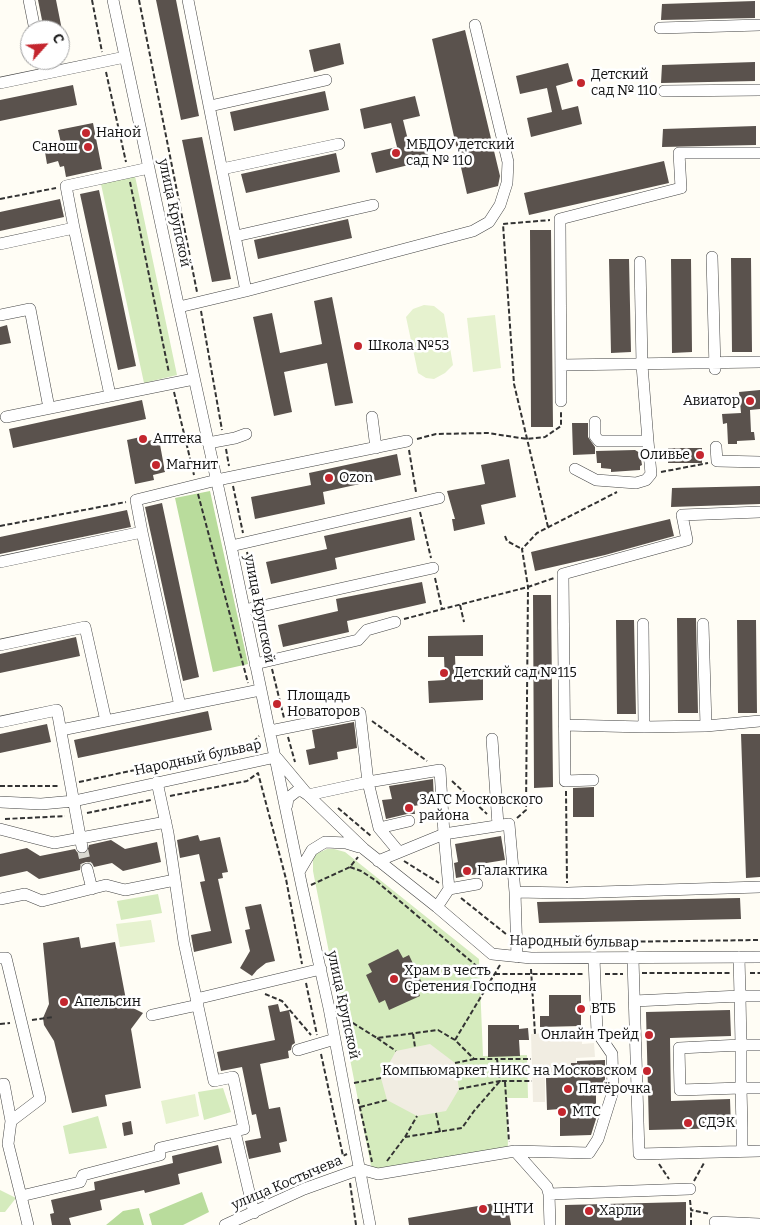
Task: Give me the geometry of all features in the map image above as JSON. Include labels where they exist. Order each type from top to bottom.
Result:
[{"type":"street","points":[[29,0],[34,20]]},
{"type":"street","name":"улица Крупской","points":[[113,0],[231,546],[255,664],[255,691],[270,731],[302,887],[330,1008],[370,1225]]},
{"type":"street","points":[[188,0],[246,291]]},
{"type":"street","points":[[179,307],[473,231],[489,222],[500,205],[507,183],[508,162],[475,25]]},
{"type":"street","points":[[660,28],[760,25]]},
{"type":"street","points":[[0,83],[125,57]]},
{"type":"street","points":[[210,106],[326,80]]},
{"type":"street","points":[[664,91],[760,90]]},
{"type":"street","points":[[222,169],[339,144]]},
{"type":"street","points":[[561,400],[560,219],[680,188],[679,153],[760,153]]},
{"type":"street","points":[[110,396],[66,186],[149,168]]},
{"type":"street","points":[[236,236],[372,205]]},
{"type":"street","points":[[0,244],[74,228]]},
{"type":"street","points":[[712,257],[715,366]]},
{"type":"street","points":[[575,469],[596,480],[614,482],[636,483],[646,480],[651,474],[642,365],[640,262]]},
{"type":"street","points":[[0,315],[30,308],[49,408]]},
{"type":"street","points":[[561,365],[715,366],[760,362]]},
{"type":"street","points":[[6,417],[194,379]]},
{"type":"street","points":[[372,417],[376,448]]},
{"type":"street","points":[[595,422],[595,436],[599,441],[648,441]]},
{"type":"street","points":[[208,442],[235,438],[246,434]]},
{"type":"street","points":[[180,706],[136,500],[216,480],[407,441]]},
{"type":"street","points":[[716,447],[718,461],[760,462]]},
{"type":"street","points":[[231,546],[439,498]]},
{"type":"street","points":[[593,780],[565,781],[563,574],[687,540],[682,514],[760,512]]},
{"type":"street","points":[[0,562],[142,532]]},
{"type":"street","points":[[244,610],[433,568]]},
{"type":"street","points":[[255,664],[358,640],[367,630],[395,622]]},
{"type":"street","points":[[643,624],[644,727]]},
{"type":"street","points":[[704,624],[706,726]]},
{"type":"street","points":[[0,645],[86,627],[106,721]]},
{"type":"street","points":[[61,730],[255,691]]},
{"type":"street","points":[[0,722],[57,710],[81,842]]},
{"type":"street","points":[[270,731],[360,713],[368,782],[379,828],[399,852]]},
{"type":"street","points":[[564,725],[644,727],[706,726],[760,722]]},
{"type":"street","points":[[492,739],[503,824],[515,892],[511,956]]},
{"type":"street","name":"Народный бульвар","points":[[0,802],[41,804],[74,801],[276,757],[308,795],[364,849],[492,954],[531,958],[760,957]]},
{"type":"street","points":[[286,807],[290,794],[297,791],[302,791],[308,795],[368,782],[440,770],[449,889],[437,907]]},
{"type":"street","points":[[21,1196],[80,1182],[83,1175],[160,1156],[160,1148],[244,1129],[233,1077],[214,1081],[184,942],[166,822],[157,782]]},
{"type":"street","points":[[0,829],[54,843],[81,842],[166,822]]},
{"type":"street","points":[[379,828],[409,822]]},
{"type":"street","points":[[378,861],[444,834],[503,824]]},
{"type":"street","name":"Народный бульвар","points":[[299,872],[312,850],[325,842],[346,842],[364,849]]},
{"type":"street","points":[[87,869],[92,889]]},
{"type":"street","points":[[0,900],[25,894],[42,901],[106,886],[125,890],[175,880]]},
{"type":"street","points":[[449,889],[477,884]]},
{"type":"street","points":[[515,892],[568,893],[760,887]]},
{"type":"street","points":[[739,957],[742,1151]]},
{"type":"street","points":[[0,958],[6,958],[40,1100],[11,1121]]},
{"type":"street","points":[[360,1169],[378,1174],[513,1152],[588,1153],[598,1139],[613,1091],[612,1054],[597,1032],[594,958]]},
{"type":"street","points":[[633,958],[639,1154],[760,1151]]},
{"type":"street","points":[[152,1015],[258,984],[321,969]]},
{"type":"street","points":[[634,1001],[760,996]]},
{"type":"street","points":[[298,1050],[335,1039]]},
{"type":"street","points":[[760,1045],[679,1048],[680,1090],[760,1088]]},
{"type":"street","points":[[0,1084],[4,1084],[11,1121],[4,1145],[21,1196],[28,1225]]},
{"type":"street","points":[[235,1132],[254,1213]]},
{"type":"street","points":[[513,1152],[547,1187],[550,1225]]},
{"type":"street","name":"улица Костычева","points":[[225,1225],[304,1189],[360,1169]]},
{"type":"street","points":[[549,1194],[690,1189]]},
{"type":"street","points":[[715,1222],[760,1224]]},
{"type":"path","points":[[92,0],[172,383],[196,485],[255,691]]},
{"type":"path","points":[[0,199],[66,186]]},
{"type":"path","points":[[548,528],[514,384],[503,224],[560,219]]},
{"type":"path","points":[[442,610],[418,503],[407,441],[436,434],[488,433],[527,439],[545,437],[561,426],[561,400]]},
{"type":"path","points":[[651,474],[718,461]]},
{"type":"path","points":[[522,549],[537,533],[620,491]]},
{"type":"path","points":[[0,526],[136,500]]},
{"type":"path","points":[[505,536],[507,541],[522,549]]},
{"type":"path","points":[[503,824],[526,810],[528,587],[522,549]]},
{"type":"path","points":[[395,622],[528,587],[563,574]]},
{"type":"path","points":[[460,605],[464,622]]},
{"type":"path","points":[[0,786],[63,786],[251,744]]},
{"type":"path","points":[[0,819],[77,816],[247,781],[258,773],[288,890],[344,1156],[356,1147]]},
{"type":"path","points":[[565,781],[568,893]]},
{"type":"path","points":[[288,890],[310,886],[350,867],[364,849]]},
{"type":"path","points":[[350,867],[361,871],[375,880],[492,979]]},
{"type":"path","points":[[455,1040],[492,979],[511,956]]},
{"type":"path","points":[[531,958],[535,1034]]},
{"type":"path","points":[[258,984],[260,992],[282,1001],[319,1044]]},
{"type":"path","points":[[330,1008],[396,1051]]},
{"type":"path","points":[[377,1038],[438,1030],[455,1040],[474,1059]]},
{"type":"path","points":[[413,1034],[415,1047]]},
{"type":"path","points":[[455,1063],[474,1059],[531,1059]]},
{"type":"path","points":[[405,1137],[462,1128],[500,1081],[498,1059]]},
{"type":"path","points":[[344,1086],[381,1078]]},
{"type":"path","points":[[459,1089],[500,1081],[532,1081]]},
{"type":"path","points":[[505,1082],[513,1152]]},
{"type":"path","points":[[349,1109],[387,1100]]},
{"type":"path","points":[[436,1113],[440,1132]]},
{"type":"path","points":[[378,1174],[405,1137],[417,1116]]},
{"type":"path","points":[[691,1225],[690,1189],[709,1152]]},
{"type":"path","points":[[653,1154],[676,1190]]},
{"type":"path","points":[[348,1174],[356,1225]]},
{"type":"path","points":[[691,1210],[709,1212],[715,1222]]},
{"type":"green space","points":[[135,176],[177,375],[144,383],[101,184]]},
{"type":"green space","points":[[424,305],[434,306],[444,314],[453,365],[445,373],[434,379],[426,378],[418,373],[406,317],[413,309]]},
{"type":"green space","points":[[495,315],[501,368],[473,372],[467,318]]},
{"type":"green space","points":[[210,491],[248,664],[213,672],[175,498]]},
{"type":"green space","points":[[327,849],[345,852],[479,959],[483,1056],[527,1055],[528,1098],[507,1098],[508,1150],[372,1171],[313,871],[313,860],[316,854]]},
{"type":"green space","points":[[158,894],[162,913],[121,920],[117,901]]},
{"type":"green space","points":[[151,920],[155,942],[120,947],[116,924]]},
{"type":"green space","points":[[223,1088],[231,1112],[204,1120],[198,1092]]},
{"type":"green space","points":[[195,1094],[199,1116],[166,1124],[161,1101]]},
{"type":"green space","points":[[98,1116],[107,1148],[69,1154],[63,1126]]},
{"type":"green space","points":[[0,1190],[16,1198],[5,1212],[0,1212]]},
{"type":"green space","points":[[202,1192],[209,1212],[183,1225],[152,1225],[149,1214]]},
{"type":"green space","points":[[139,1208],[144,1225],[106,1225],[123,1211]]},
{"type":"shaded area","points":[[582,1031],[582,1044],[594,1043],[595,1057],[576,1058],[576,1075],[545,1077],[545,1102],[533,1102],[531,1034]]},
{"type":"shaded area","points":[[430,1044],[455,1063],[459,1089],[446,1111],[417,1116],[387,1100],[381,1078],[396,1051]]},
{"type":"building","points":[[38,0],[56,0],[60,20],[42,20]]},
{"type":"building","points":[[156,0],[176,0],[199,116],[181,120]]},
{"type":"building","points":[[755,1],[755,18],[661,20],[662,4]]},
{"type":"building","points":[[465,30],[500,176],[498,186],[467,194],[432,39]]},
{"type":"building","points":[[340,43],[344,64],[314,72],[309,50]]},
{"type":"building","points":[[755,62],[755,81],[661,83],[662,65]]},
{"type":"building","points":[[568,63],[573,81],[556,86],[562,110],[578,106],[582,124],[531,137],[527,118],[552,112],[547,88],[520,94],[516,76]]},
{"type":"building","points":[[73,85],[77,105],[0,121],[0,100]]},
{"type":"building","points":[[325,91],[329,110],[234,131],[230,112]]},
{"type":"building","points":[[415,96],[420,116],[403,120],[409,144],[424,140],[429,160],[376,173],[371,153],[397,147],[391,123],[364,129],[360,109]]},
{"type":"building","points":[[93,123],[102,169],[66,177],[64,166],[60,167],[58,161],[47,164],[44,146],[61,143],[58,130]]},
{"type":"building","points":[[756,126],[756,145],[662,147],[663,129]]},
{"type":"building","points":[[202,137],[231,279],[212,282],[182,140]]},
{"type":"building","points":[[336,153],[340,172],[246,193],[241,174]]},
{"type":"building","points":[[664,161],[669,183],[529,215],[524,193]]},
{"type":"building","points":[[99,190],[136,366],[118,370],[80,194]]},
{"type":"building","points":[[60,199],[64,217],[0,231],[0,212]]},
{"type":"building","points":[[348,219],[352,238],[258,259],[254,240]]},
{"type":"building","points":[[530,230],[551,230],[553,427],[531,427]]},
{"type":"building","points":[[731,258],[751,258],[752,352],[732,352]]},
{"type":"building","points":[[609,259],[629,259],[631,352],[611,353]]},
{"type":"building","points":[[671,259],[691,259],[692,352],[672,353]]},
{"type":"building","points":[[332,297],[353,403],[335,406],[327,363],[284,372],[292,412],[274,416],[253,317],[272,313],[280,353],[322,344],[314,301]]},
{"type":"building","points":[[7,325],[11,343],[0,345],[0,327]]},
{"type":"building","points":[[760,390],[760,409],[750,410],[751,432],[754,432],[755,440],[737,441],[737,444],[728,444],[727,423],[723,424],[722,414],[741,413],[739,392]]},
{"type":"building","points":[[142,400],[146,419],[13,448],[9,429]]},
{"type":"building","points":[[572,423],[588,423],[588,437],[595,447],[595,454],[573,455]]},
{"type":"building","points":[[145,436],[147,441],[159,439],[165,472],[153,475],[154,480],[135,484],[127,440]]},
{"type":"building","points":[[668,448],[702,448],[702,463],[668,463]]},
{"type":"building","points":[[635,450],[640,453],[642,465],[640,470],[611,472],[611,469],[601,468],[601,463],[597,463],[596,451]]},
{"type":"building","points":[[397,454],[401,475],[323,492],[325,504],[255,519],[251,497],[311,485],[309,473]]},
{"type":"building","points":[[509,459],[516,497],[481,505],[485,524],[454,531],[452,519],[455,519],[447,491],[485,484],[481,465]]},
{"type":"building","points":[[760,486],[760,504],[671,507],[672,488]]},
{"type":"building","points":[[162,503],[199,677],[183,681],[145,507]]},
{"type":"building","points":[[127,510],[131,527],[0,554],[0,537]]},
{"type":"building","points":[[411,517],[415,540],[335,558],[337,569],[271,584],[266,562],[327,549],[324,536]]},
{"type":"building","points":[[670,519],[674,536],[605,555],[535,571],[531,552]]},
{"type":"building","points":[[422,582],[426,603],[347,621],[349,632],[283,647],[278,625],[338,611],[336,599]]},
{"type":"building","points":[[533,595],[551,595],[553,787],[534,788]]},
{"type":"building","points":[[677,618],[696,618],[698,713],[678,713]]},
{"type":"building","points":[[616,620],[634,620],[636,714],[617,714]]},
{"type":"building","points":[[737,620],[756,620],[757,713],[738,713]]},
{"type":"building","points":[[483,635],[483,656],[455,656],[456,680],[483,679],[483,700],[429,703],[428,681],[445,680],[444,657],[428,657],[428,636]]},
{"type":"building","points":[[76,637],[80,656],[0,673],[0,654]]},
{"type":"building","points":[[208,711],[212,730],[78,758],[74,740]]},
{"type":"building","points":[[354,722],[357,748],[337,752],[338,759],[309,765],[306,750],[315,748],[312,730]]},
{"type":"building","points":[[47,724],[51,742],[0,753],[0,734]]},
{"type":"building","points":[[741,734],[760,734],[760,877],[746,878]]},
{"type":"building","points":[[433,779],[434,802],[414,806],[415,814],[386,819],[382,800],[392,799],[389,786]]},
{"type":"building","points":[[594,787],[594,817],[573,817],[573,788]]},
{"type":"building","points":[[198,835],[200,841],[220,837],[228,872],[222,873],[223,878],[218,879],[232,943],[194,952],[191,935],[211,931],[200,882],[205,881],[199,854],[180,858],[177,840]]},
{"type":"building","points":[[501,836],[505,860],[480,864],[482,873],[456,878],[454,863],[458,862],[455,844]]},
{"type":"building","points":[[111,840],[125,849],[157,842],[161,862],[123,871],[112,863],[94,867],[92,863],[86,862],[81,864],[80,870],[39,879],[27,871],[0,877],[0,854],[27,848],[40,856],[75,849],[83,854],[87,852],[89,845]]},
{"type":"building","points":[[740,898],[741,919],[539,923],[537,902]]},
{"type":"building","points":[[261,904],[275,961],[266,963],[252,976],[240,968],[250,951],[245,930],[250,929],[245,907]]},
{"type":"building","points":[[79,937],[81,948],[115,942],[127,1005],[143,1013],[131,1029],[141,1088],[105,1095],[107,1106],[72,1113],[54,1041],[44,1025],[43,1018],[49,1004],[43,943]]},
{"type":"building","name":"Храм в честь Сретения Господня","points":[[398,949],[403,958],[409,955],[422,983],[416,986],[420,996],[389,1010],[385,1000],[379,1003],[366,975],[372,972],[368,964]]},
{"type":"building","points":[[549,995],[581,995],[581,1026],[540,1027],[540,1016],[549,1016]]},
{"type":"building","points":[[278,1004],[280,1012],[289,1010],[295,1043],[292,1045],[291,1050],[288,1051],[289,1058],[260,1064],[269,1109],[280,1107],[287,1141],[279,1143],[281,1152],[249,1159],[245,1141],[261,1138],[256,1114],[252,1115],[242,1067],[221,1071],[217,1052],[275,1040],[268,1006]]},
{"type":"building","points":[[730,1010],[731,1036],[670,1038],[671,1101],[730,1099],[731,1128],[649,1130],[646,1012]]},
{"type":"building","points":[[488,1025],[519,1025],[519,1029],[528,1028],[529,1040],[519,1040],[520,1056],[488,1057]]},
{"type":"building","points":[[605,1060],[605,1090],[596,1091],[596,1119],[591,1135],[560,1136],[560,1109],[547,1110],[546,1078],[571,1077],[571,1063],[577,1063],[577,1061]]},
{"type":"building","points":[[131,1121],[133,1134],[124,1136],[122,1123]]},
{"type":"building","points":[[218,1145],[222,1163],[178,1174],[180,1184],[145,1193],[144,1190],[100,1200],[102,1210],[69,1218],[71,1225],[52,1225],[50,1214],[54,1213],[51,1200],[95,1190],[94,1182],[173,1163],[172,1156]]},
{"type":"building","name":"ЦНТИ","points":[[507,1201],[511,1225],[409,1225],[408,1218]]},
{"type":"building","points":[[686,1202],[686,1225],[565,1225],[565,1205]]},
{"type":"tunnel","points":[[82,847],[87,869]]},
{"type":"place","name":"Детский сад № 110","points":[[581,83]]},
{"type":"place","name":"Наной","points":[[86,133]]},
{"type":"place","name":"Санош","points":[[88,147]]},
{"type":"place","name":"МБДОУ детский сад № 110","points":[[396,153]]},
{"type":"place","name":"Школа №53","points":[[358,346]]},
{"type":"place","name":"Авиатор","points":[[750,401]]},
{"type":"place","name":"Аптека","points":[[143,439]]},
{"type":"place","name":"Оливье","points":[[700,455]]},
{"type":"place","name":"Магнит","points":[[156,465]]},
{"type":"place","name":"Ozon","points":[[329,478]]},
{"type":"place","name":"Детский сад №115","points":[[444,673]]},
{"type":"place","name":"Площадь Новаторов","points":[[277,704]]},
{"type":"place","name":"ЗАГС Московского района","points":[[409,808]]},
{"type":"place","name":"Галактика","points":[[467,871]]},
{"type":"place","name":"Храм в честь Сретения Господня","points":[[394,979]]},
{"type":"place","name":"Апельсин","points":[[64,1002]]},
{"type":"place","name":"ВТБ","points":[[581,1009]]},
{"type":"place","name":"Онлайн Трейд","points":[[649,1035]]},
{"type":"place","name":"Компьюмаркет НИКС на Московском","points":[[647,1071]]},
{"type":"place","name":"Пятёрочка","points":[[568,1089]]},
{"type":"place","name":"МТС","points":[[562,1112]]},
{"type":"place","name":"СДЭК","points":[[688,1123]]},
{"type":"place","name":"ЦНТИ","points":[[483,1209]]},
{"type":"place","name":"Харли","points":[[589,1211]]}]
